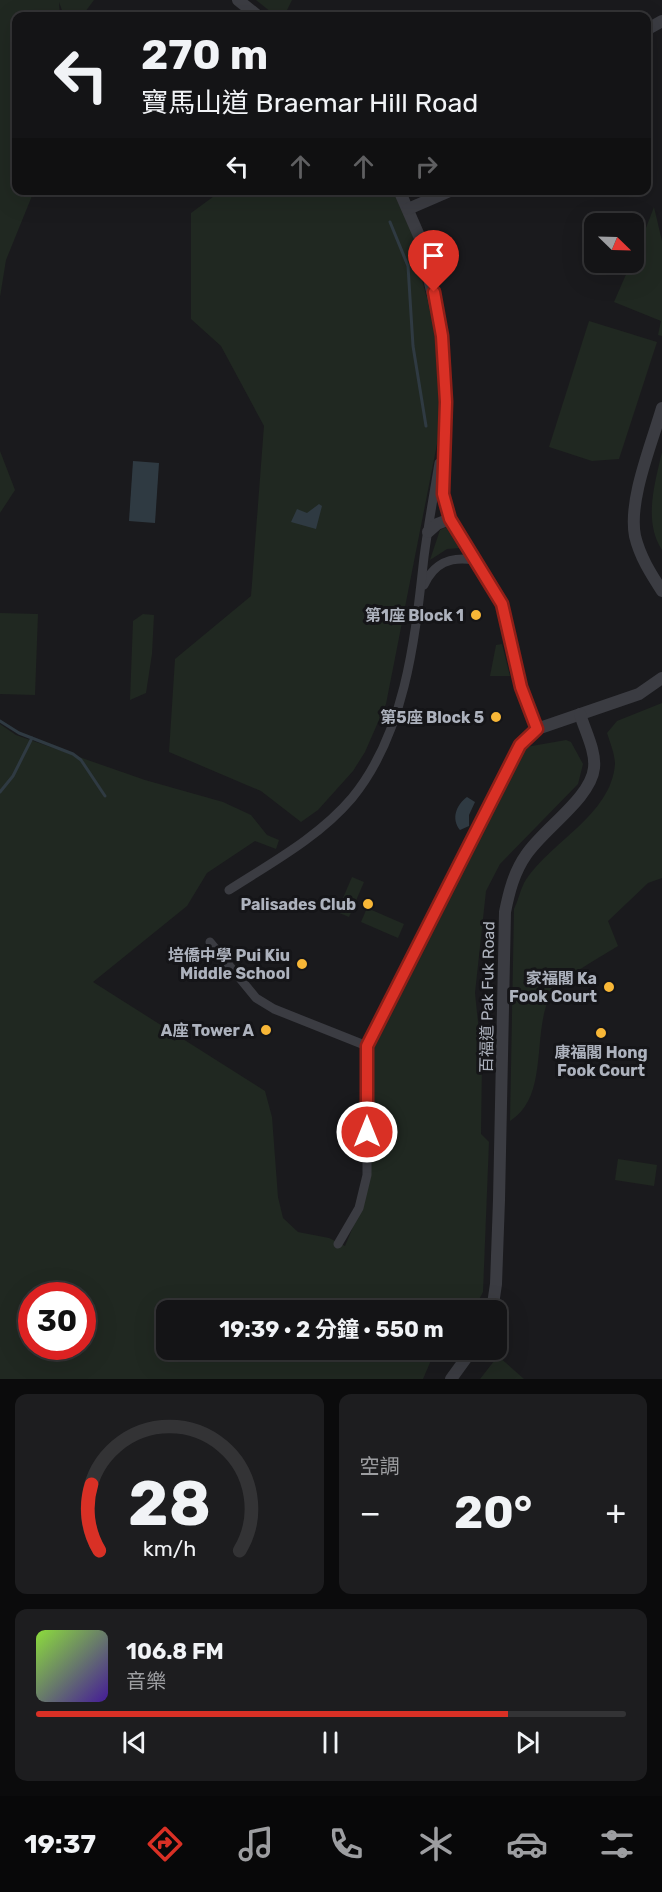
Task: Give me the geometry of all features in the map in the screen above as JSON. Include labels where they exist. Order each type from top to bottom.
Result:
[{"type":"street","points":[[238,0],[253,12]]},
{"type":"street","points":[[401,195],[425,257],[441,331],[446,402],[442,484],[450,519],[502,604],[521,687],[537,729]]},
{"type":"street","points":[[408,209],[440,195]]},
{"type":"street","points":[[662,408],[642,478],[634,519],[640,552],[662,591]]},
{"type":"street","points":[[229,890],[315,831],[351,799],[369,774],[396,716],[422,590],[428,532],[443,439]]},
{"type":"street","points":[[428,532],[437,524],[450,519]]},
{"type":"street","points":[[422,590],[429,575],[443,562],[462,558],[474,560]]},
{"type":"street","points":[[338,1244],[359,1208],[367,1175],[367,1046],[520,745],[537,729],[639,694],[662,678]]},
{"type":"street","name":"百福道 Pak Fuk Road","points":[[494,1300],[499,1200],[505,920],[511,886],[525,855],[588,786],[594,766],[590,743],[580,714]]},
{"type":"street","points":[[210,942],[256,998],[274,1009],[367,1046]]},
{"type":"street","points":[[451,1379],[465,1360]]},
{"type":"shaded area","points":[[0,0],[94,0],[85,12],[63,12],[59,2],[60,12],[12,12],[12,195],[32,195],[6,260],[0,297]]},
{"type":"shaded area","points":[[256,0],[292,0],[286,12],[271,12]]},
{"type":"shaded area","points":[[216,195],[396,195],[414,236],[421,258],[421,276],[435,317],[441,397],[439,434],[386,704],[365,752],[353,771],[318,810],[301,822],[261,791],[169,752],[175,659],[251,596],[264,426],[221,346],[191,319],[191,213]]},
{"type":"shaded area","points":[[654,207],[662,241],[662,336],[658,335],[661,321],[614,302],[627,273],[644,273],[644,233]]},
{"type":"shaded area","points":[[589,321],[657,342],[619,459],[592,461],[549,447]]},
{"type":"shaded area","points":[[0,451],[15,490],[0,513]]},
{"type":"shaded area","points":[[662,452],[662,550],[653,527],[652,502]]},
{"type":"shaded area","points":[[133,461],[159,463],[155,523],[129,521]]},
{"type":"shaded area","points":[[319,504],[322,506],[316,529],[291,522],[297,509],[307,513]]},
{"type":"shaded area","points":[[449,526],[461,548],[447,549],[430,560],[440,530]]},
{"type":"shaded area","points":[[0,613],[38,614],[35,695],[0,694]]},
{"type":"shaded area","points":[[143,614],[154,615],[152,654],[146,693],[130,700],[133,621]]},
{"type":"shaded area","points":[[502,644],[510,676],[490,676],[496,645]]},
{"type":"shaded area","points":[[662,703],[662,878],[648,883],[608,921],[618,946],[574,973],[554,990],[542,1022],[536,1077],[531,1094],[523,1109],[510,1121],[514,909],[524,883],[535,868],[591,814],[603,799],[611,782],[615,764],[607,733],[617,721]]},
{"type":"shaded area","points":[[0,724],[16,735],[145,780],[223,802],[251,815],[267,835],[279,840],[276,849],[255,841],[207,873],[187,906],[93,982],[265,1091],[272,1117],[278,1197],[283,1218],[298,1232],[329,1238],[345,1246],[363,1203],[373,1047],[489,814],[526,747],[566,740],[571,742],[583,764],[578,784],[500,864],[486,891],[475,993],[482,1061],[481,1134],[489,1142],[483,1292],[479,1300],[156,1300],[156,1360],[431,1360],[423,1379],[0,1379]]},
{"type":"shaded area","points":[[467,797],[475,802],[469,815],[469,826],[460,830],[455,817],[456,812]]},
{"type":"shaded area","points":[[352,877],[364,882],[349,917],[337,912]]},
{"type":"shaded area","points":[[367,908],[404,924],[398,938],[361,922]]},
{"type":"shaded area","points":[[618,1159],[657,1165],[654,1186],[615,1180]]},
{"type":"shaded area","points":[[495,1360],[503,1360],[524,1379],[480,1379]]},
{"type":"waterway","points":[[390,222],[408,266],[413,346],[426,426]]},
{"type":"waterway","points":[[0,721],[19,733],[73,754],[81,760],[105,796]]},
{"type":"waterway","points":[[0,792],[13,776],[32,738]]},
{"type":"place","name":"第1座 Block 1","points":[[476,615]]},
{"type":"place","name":"第5座 Block 5","points":[[496,717]]},
{"type":"place","name":"Palisades Club","points":[[368,904]]},
{"type":"place","name":"培僑中學 Pui Kiu Middle School","points":[[302,964]]},
{"type":"place","name":"家福閣 Ka Fook Court","points":[[609,987]]},
{"type":"place","name":"A座 Tower A","points":[[266,1030]]},
{"type":"place","name":"康福閣 Hong Fook Court","points":[[601,1033]]},
{"type":"route","points":[[367,1132],[367,1046],[520,745],[537,729],[527,708],[521,687],[502,604],[450,519],[443,494],[446,402],[442,336],[434,292]]}]
